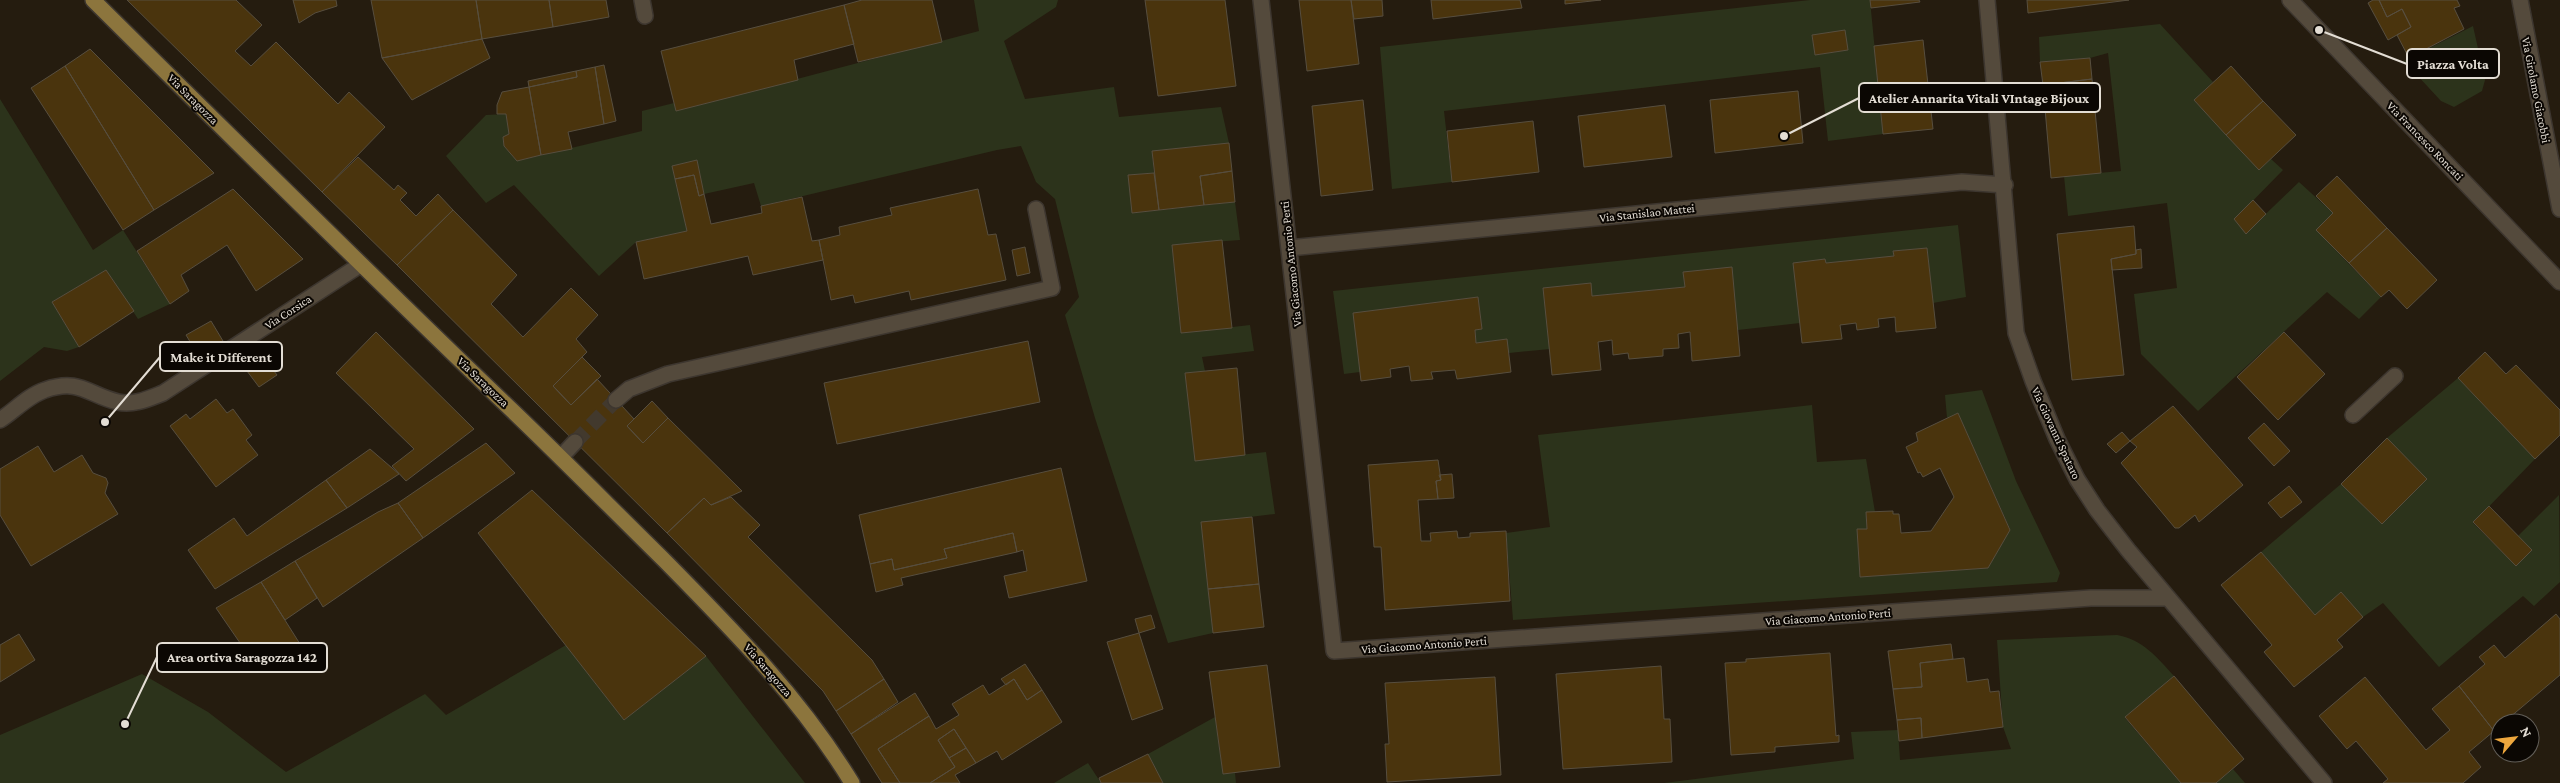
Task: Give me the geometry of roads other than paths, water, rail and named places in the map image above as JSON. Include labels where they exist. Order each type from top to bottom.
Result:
[{"type":"main road","name":"Via Saragozza","points":[[93,0],[360,265],[561,457],[754,652],[802,710],[831,749],[852,783]]},
{"type":"street","points":[[642,0],[645,16]]},
{"type":"street","name":"Via Giacomo Antonio Perti","points":[[1261,0],[1334,651],[2081,599],[2168,598]]},
{"type":"street","name":"Via Giovanni Spataro","points":[[1987,0],[2005,185],[2016,332],[2033,381],[2077,479],[2123,543],[2324,783]]},
{"type":"street","name":"Via Francesco Roncati","points":[[2290,0],[2560,282]]},
{"type":"street","name":"Via Girolamo Giacobbi","points":[[2520,0],[2560,209]]},
{"type":"street","name":"Via Stanislao Mattei","points":[[1289,248],[1962,182],[2005,185]]},
{"type":"street","points":[[616,400],[628,389],[668,374],[1052,288],[1036,209]]},
{"type":"street","name":"Via Corsica","points":[[0,420],[42,391],[55,387],[77,385],[120,403],[142,402],[163,393],[360,265]]},
{"type":"street","points":[[2353,415],[2395,376]]},
{"type":"street","points":[[561,457],[575,442]]},
{"type":"tunnel","points":[[575,442],[616,400]]},
{"type":"place","name":"Piazza Volta","points":[[2319,30]]},
{"type":"place","name":"Atelier Annarita Vitali VIntage Bijoux","points":[[1784,136]]},
{"type":"place","name":"Make it Different","points":[[105,422]]},
{"type":"place","name":"Area ortiva Saragozza 142","points":[[125,724]]}]
